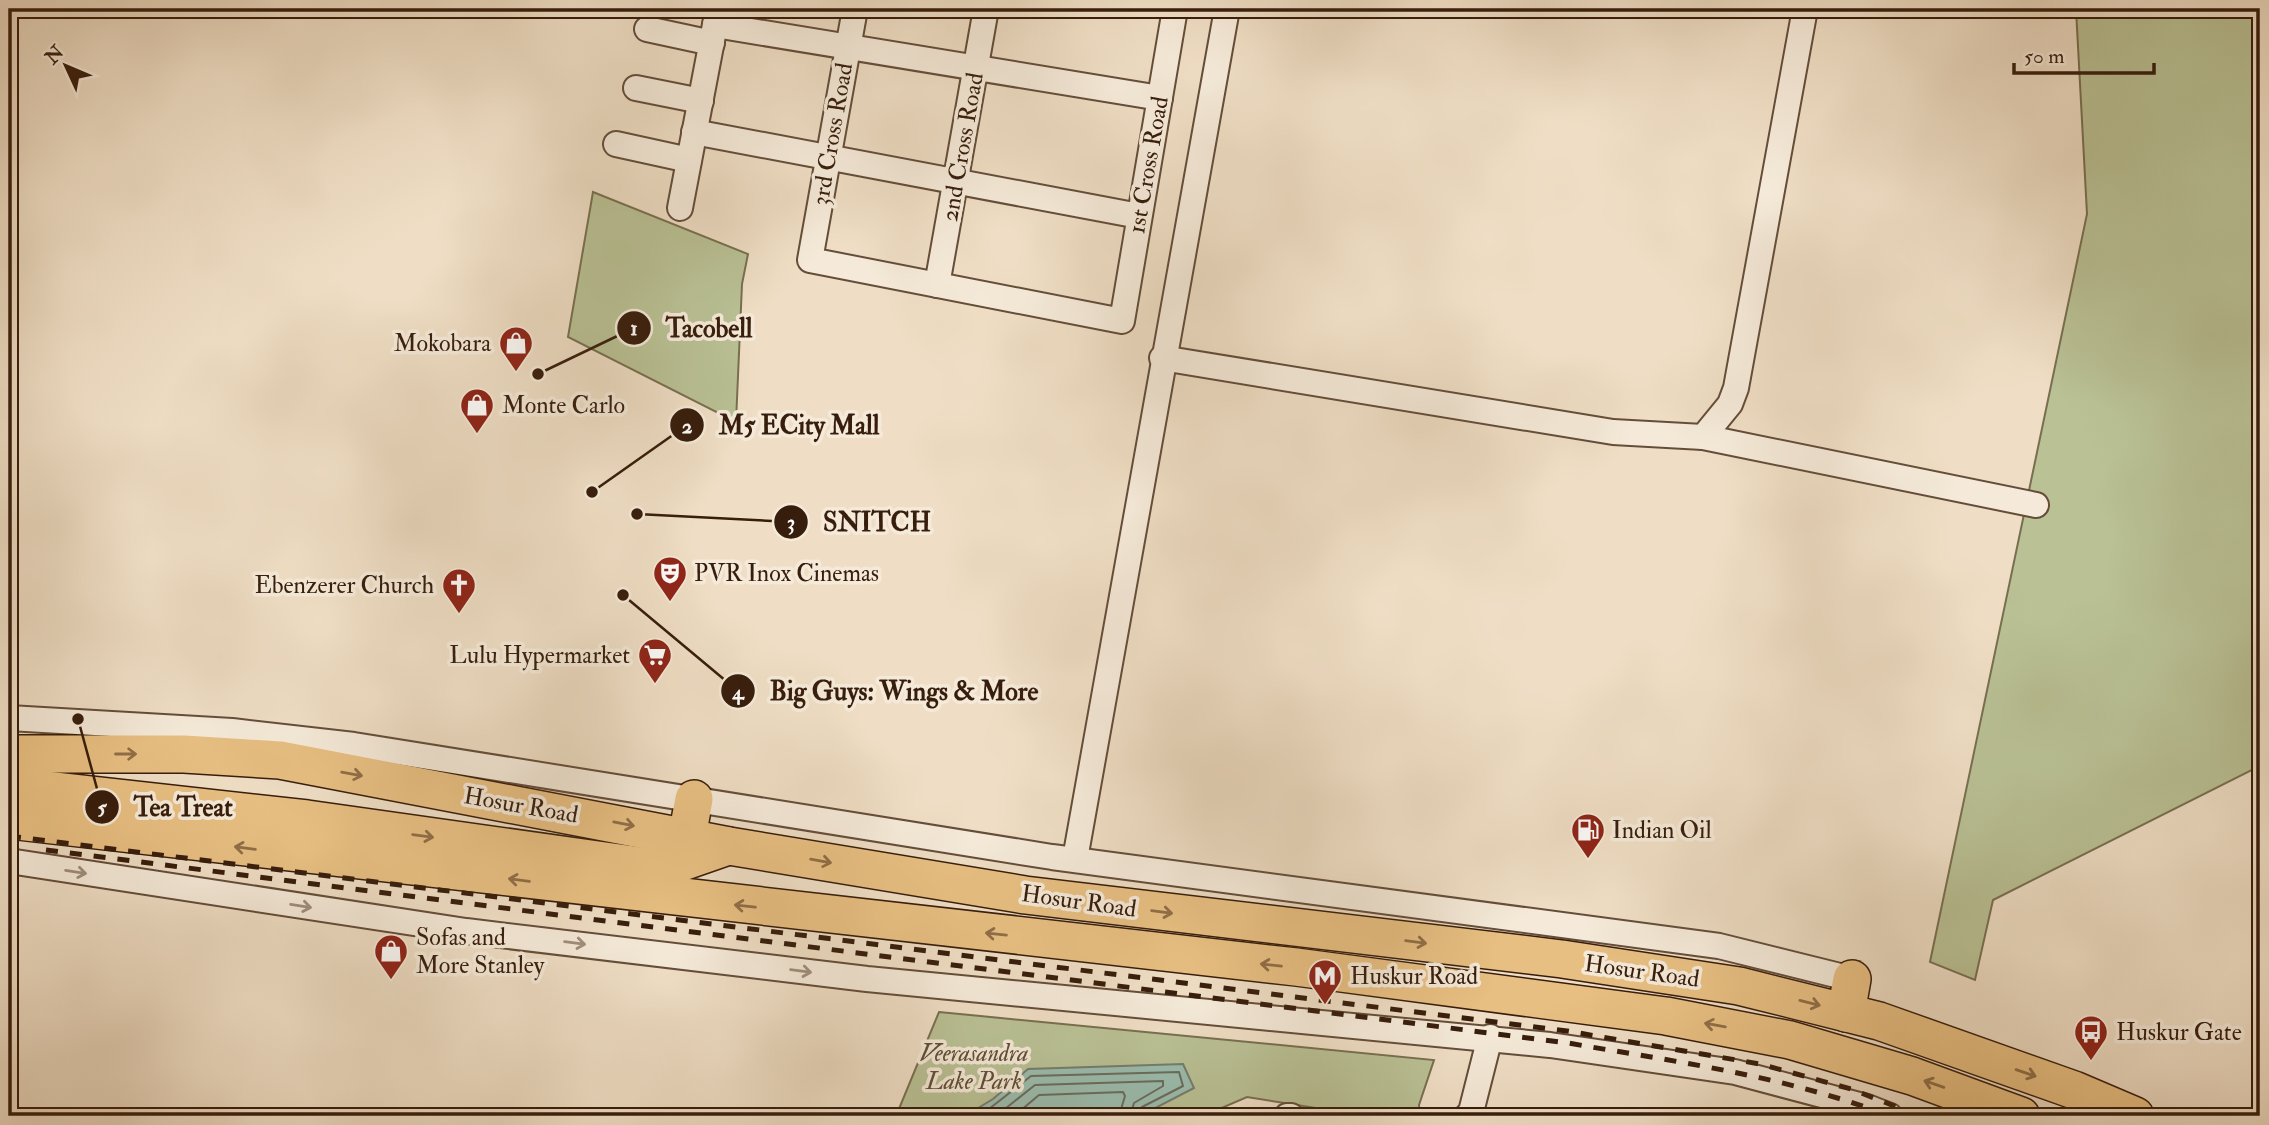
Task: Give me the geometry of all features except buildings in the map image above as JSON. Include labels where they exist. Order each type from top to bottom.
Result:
[{"type":"highway","name":"Hosur Road","points":[[9,754],[184,754],[280,760],[729,846],[1070,901],[1562,959],[1739,986],[1849,996],[1880,1021],[2074,1090],[2136,1116]]},
{"type":"highway","points":[[9,786],[307,820],[662,869],[729,846]]},
{"type":"highway","points":[[687,837],[694,799]]},
{"type":"highway","name":"Hosur Road","points":[[9,820],[1296,967],[1666,1016],[1790,1040],[1912,1076],[2021,1116]]},
{"type":"highway","points":[[1064,942],[1070,901]]},
{"type":"street","name":"3rd Cross Road","points":[[855,9],[810,260],[937,285]]},
{"type":"street","name":"2nd Cross Road","points":[[937,285],[986,9]]},
{"type":"street","name":"1st Cross Road","points":[[937,285],[1122,321],[1175,9]]},
{"type":"street","points":[[1075,859],[1162,358],[1227,9]]},
{"type":"street","points":[[1703,437],[1730,404],[1736,388],[1805,9]]},
{"type":"street","points":[[680,208],[715,26]]},
{"type":"street","points":[[647,29],[715,26],[1160,98]]},
{"type":"street","points":[[636,88],[701,101]]},
{"type":"street","points":[[694,132],[1139,216]]},
{"type":"street","points":[[616,144],[689,160]]},
{"type":"street","points":[[1162,358],[1613,432],[1703,437],[2036,505]]},
{"type":"street","points":[[9,718],[307,738],[1075,859],[1719,946],[1849,996]]},
{"type":"street","points":[[9,862],[466,930],[867,979],[1490,1037],[1735,1072],[1867,1107],[1890,1116]]},
{"type":"street","points":[[1467,1116],[1471,1112],[1490,1037]]},
{"type":"green space","points":[[2076,9],[2260,9],[2260,766],[1993,900],[1975,980],[1930,962],[2087,214]]},
{"type":"green space","points":[[593,192],[748,254],[742,284],[736,422],[568,337]]},
{"type":"green space","name":"Veerasandra Lake Park","points":[[939,1012],[1434,1060],[1419,1105],[1420,1116],[1366,1116],[1247,1097],[1203,1116],[896,1116]]},
{"type":"water","points":[[1183,1064],[1194,1088],[1140,1116],[965,1116],[993,1099],[1028,1069]]},
{"type":"railway","points":[[9,836],[1567,1031],[1760,1064],[1851,1089],[1920,1116]]},
{"type":"railway","points":[[46,850],[1568,1043],[1771,1080],[1851,1102],[1890,1116]]},
{"type":"place","name":"Mokobara","points":[[516,373]]},
{"type":"place","name":"Tacobell","points":[[538,374]]},
{"type":"place","name":"Monte Carlo","points":[[477,435]]},
{"type":"place","name":"M5 ECity Mall","points":[[592,492]]},
{"type":"place","name":"SNITCH","points":[[637,514]]},
{"type":"place","name":"Big Guys: Wings & More","points":[[623,595]]},
{"type":"place","name":"PVR Inox Cinemas","points":[[670,603]]},
{"type":"place","name":"Ebenzerer Church","points":[[459,615]]},
{"type":"place","name":"Lulu Hypermarket","points":[[655,685]]},
{"type":"place","name":"Tea Treat","points":[[78,719]]},
{"type":"place","name":"Indian Oil","points":[[1588,860]]},
{"type":"place","name":"Sofas and More Stanley","points":[[391,981]]},
{"type":"place","name":"Huskur Road","points":[[1325,1006]]},
{"type":"place","name":"Huskur Gate","points":[[2091,1062]]}]
